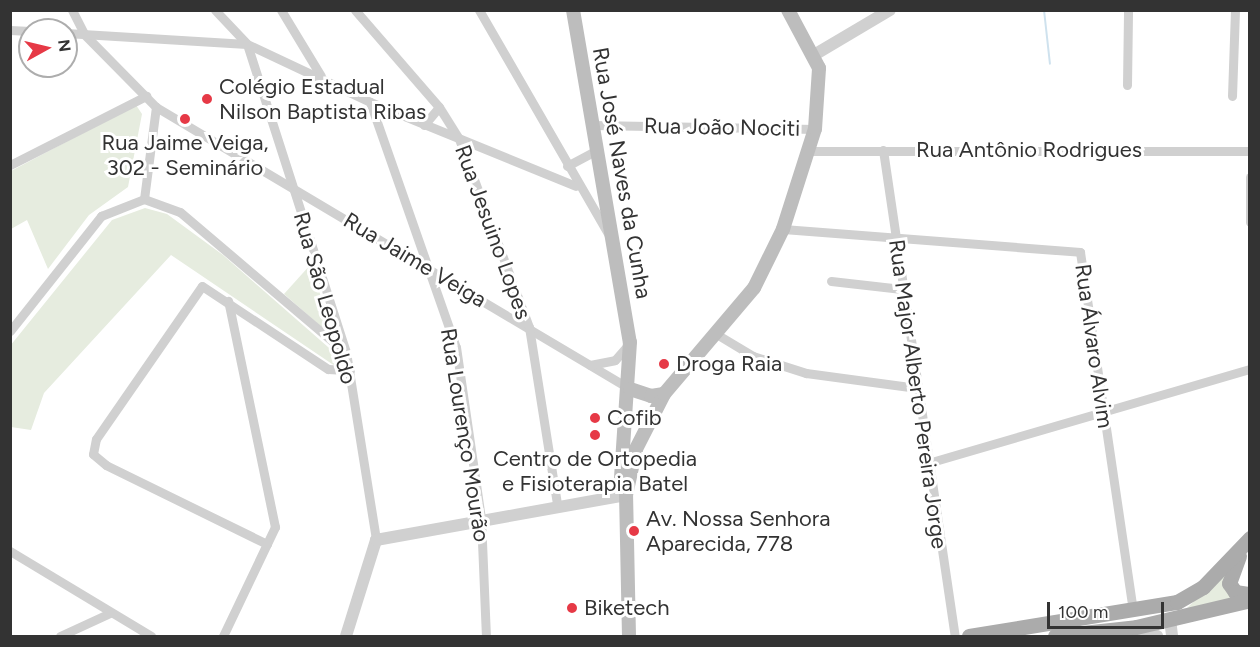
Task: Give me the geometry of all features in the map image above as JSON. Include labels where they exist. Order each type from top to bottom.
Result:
[{"type":"main road","name":"Rua José Naves da Cunha","points":[[573,10],[630,342],[630,389],[623,494]]},
{"type":"main road","points":[[621,636],[623,494],[642,434],[664,393],[718,335],[754,288],[783,229],[815,129],[821,78],[814,55],[788,10]]},
{"type":"main road","points":[[630,389],[651,396],[664,393]]},
{"type":"main road","points":[[623,494],[629,636]]},
{"type":"main road","points":[[969,636],[1133,610],[1194,594],[1249,539]]},
{"type":"main road","points":[[1249,539],[1229,584],[1235,592],[1250,594]]},
{"type":"main road","points":[[1055,636],[1137,632],[1170,619],[1250,600]]},
{"type":"street","name":"Rua Jaime Veiga","points":[[72,10],[84,34],[156,107],[630,389]]},
{"type":"street","name":"Rua São Leopoldo","points":[[215,10],[248,44],[350,370],[376,540],[346,636]]},
{"type":"street","points":[[280,10],[321,76]]},
{"type":"street","points":[[479,10],[576,186],[615,245]]},
{"type":"street","points":[[814,55],[890,10]]},
{"type":"street","points":[[1127,85],[1128,10]]},
{"type":"street","points":[[1232,96],[1235,10]]},
{"type":"street","name":"Rua Jesuino Lopes","points":[[357,11],[439,107],[459,138],[529,327],[557,504]]},
{"type":"street","points":[[78,34],[248,44],[321,76],[370,102],[576,186]]},
{"type":"street","points":[[10,165],[146,96]]},
{"type":"street","name":"Rua Lourenço Mourão","points":[[370,102],[432,270],[456,347],[481,518],[486,636]]},
{"type":"street","points":[[144,199],[156,107]]},
{"type":"street","points":[[424,125],[439,107]]},
{"type":"street","name":"Rua João Nociti","points":[[592,125],[815,129]]},
{"type":"street","points":[[567,166],[597,150]]},
{"type":"street","name":"Rua Major Alberto Pereira Jorge","points":[[883,150],[927,463],[955,636]]},
{"type":"street","name":"Rua Antônio Rodrigues","points":[[808,151],[1250,151]]},
{"type":"street","points":[[1250,177],[1250,222]]},
{"type":"street","points":[[10,331],[56,277],[101,216],[144,199],[180,212],[346,352]]},
{"type":"street","name":"Rua Álvaro Alvim","points":[[783,229],[1080,252],[1137,632]]},
{"type":"street","points":[[831,281],[902,289]]},
{"type":"street","points":[[267,544],[106,465],[93,454],[96,438],[202,286],[328,369],[350,370]]},
{"type":"street","points":[[223,636],[275,527],[228,301]]},
{"type":"street","points":[[718,335],[753,356],[806,373],[917,388]]},
{"type":"street","points":[[590,365],[615,360],[630,342]]},
{"type":"street","points":[[927,463],[1250,369]]},
{"type":"street","points":[[376,540],[481,518],[623,494]]},
{"type":"street","points":[[10,551],[151,636]]},
{"type":"street","points":[[60,636],[110,612]]},
{"type":"street","points":[[1170,619],[1172,636]]},
{"type":"street","points":[[1137,632],[1157,636]]},
{"type":"shaded area","points":[[136,105],[142,114],[128,187],[89,215],[48,269],[27,220],[11,229],[11,171]]},
{"type":"shaded area","points":[[145,208],[167,214],[223,255],[336,354],[338,368],[171,255],[44,393],[31,430],[11,427],[10,346],[112,220]]},
{"type":"shaded area","points":[[311,264],[333,337],[284,294]]},
{"type":"shaded area","points":[[1223,573],[1238,600],[1185,610]]},
{"type":"waterway","points":[[1044,10],[1050,64]]},
{"type":"place","name":"Colégio Estadual Nilson Baptista Ribas","points":[[207,99]]},
{"type":"place","name":"Rua Jaime Veiga, 302 - Seminário","points":[[185,119]]},
{"type":"place","name":"Droga Raia","points":[[664,364]]},
{"type":"place","name":"Cofib","points":[[595,418]]},
{"type":"place","name":"Centro de Ortopedia e Fisioterapia Batel","points":[[595,435]]},
{"type":"place","name":"Av. Nossa Senhora Aparecida, 778","points":[[634,531]]},
{"type":"place","name":"Biketech","points":[[572,608]]}]
